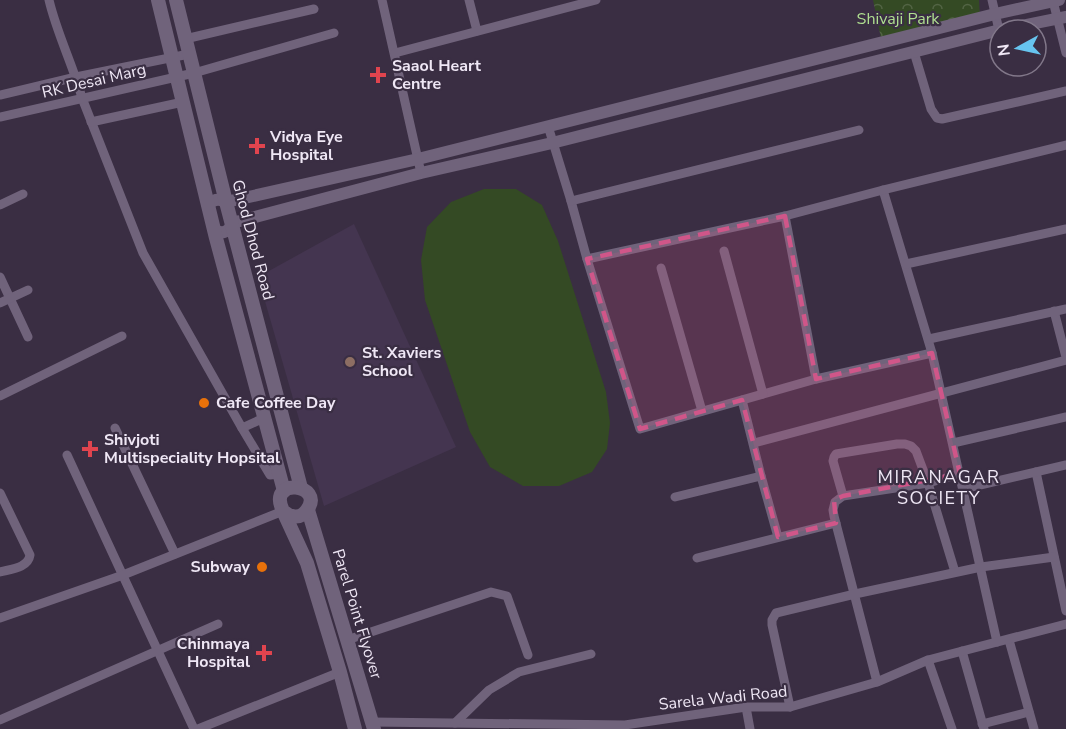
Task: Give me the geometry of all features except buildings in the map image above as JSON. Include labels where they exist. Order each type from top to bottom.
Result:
[{"type":"main road","points":[[158,0],[213,228],[284,491],[280,501],[307,563],[355,729]]},
{"type":"main road","name":"Ghod Dhod Road","points":[[176,0],[301,488],[309,497],[308,510]]},
{"type":"main road","points":[[284,491],[294,486],[301,488]]},
{"type":"main road","points":[[283,511],[296,517],[308,510]]},
{"type":"main road","name":"Parel Point Flyover","points":[[308,510],[373,725]]},
{"type":"street","points":[[50,0],[52,14],[82,98],[142,253],[270,475],[279,474]]},
{"type":"street","points":[[382,0],[421,173]]},
{"type":"street","points":[[469,0],[477,32]]},
{"type":"street","points":[[395,53],[477,32],[560,5],[596,0]]},
{"type":"street","points":[[992,0],[996,18]]},
{"type":"street","points":[[208,206],[216,199],[226,202],[418,159],[995,14],[1056,1],[1062,18],[1066,53]]},
{"type":"street","points":[[185,39],[314,9]]},
{"type":"street","name":"RK Desai Marg","points":[[0,117],[194,73],[334,33]]},
{"type":"street","points":[[213,228],[222,233],[229,230],[232,223],[421,173],[552,143],[988,33]]},
{"type":"street","points":[[914,52],[932,109],[937,118],[942,120],[1066,91]]},
{"type":"street","points":[[0,95],[189,54]]},
{"type":"street","points":[[91,122],[183,102]]},
{"type":"street","points":[[548,126],[640,429],[816,379],[932,353]]},
{"type":"street","points":[[571,201],[859,130]]},
{"type":"street","points":[[587,259],[785,216],[1066,145]]},
{"type":"street","points":[[883,190],[932,353],[998,642]]},
{"type":"street","points":[[0,205],[23,194]]},
{"type":"street","points":[[785,216],[816,379]]},
{"type":"street","points":[[906,264],[1066,229]]},
{"type":"street","points":[[724,251],[763,394]]},
{"type":"street","points":[[661,268],[702,411]]},
{"type":"street","points":[[0,277],[28,337]]},
{"type":"street","points":[[0,303],[28,290]]},
{"type":"street","points":[[928,339],[1066,309]]},
{"type":"street","points":[[754,443],[1066,359],[1053,312]]},
{"type":"street","points":[[0,396],[122,336]]},
{"type":"street","points":[[742,400],[760,476],[778,537]]},
{"type":"street","points":[[953,443],[1066,417]]},
{"type":"street","points":[[242,428],[264,418]]},
{"type":"street","points":[[115,428],[175,554]]},
{"type":"street","points":[[843,496],[833,461],[834,457],[840,453],[897,444],[911,446],[916,451],[928,483],[955,572]]},
{"type":"street","points":[[67,455],[196,729],[340,672]]},
{"type":"street","points":[[963,489],[1066,465]]},
{"type":"street","points":[[1036,472],[1066,611]]},
{"type":"street","points":[[877,682],[836,523],[833,510],[835,502],[843,496],[928,483],[960,474]]},
{"type":"street","points":[[675,497],[760,476]]},
{"type":"street","points":[[0,493],[30,555],[26,564],[0,572]]},
{"type":"street","points":[[0,618],[123,575],[283,511]]},
{"type":"street","points":[[697,558],[836,523]]},
{"type":"street","points":[[790,707],[772,625],[773,616],[782,611],[955,572],[1054,557]]},
{"type":"street","points":[[347,640],[491,592],[507,596],[528,655]]},
{"type":"street","points":[[0,720],[218,624]]},
{"type":"street","name":"Sarela Wadi Road","points":[[373,725],[454,723],[491,726],[625,725],[746,707],[790,707],[877,682],[928,660],[1066,624]]},
{"type":"street","points":[[1009,640],[1034,729]]},
{"type":"street","points":[[962,651],[983,726],[1029,712]]},
{"type":"street","points":[[454,723],[489,690],[519,672],[591,654]]},
{"type":"street","points":[[928,660],[952,729]]},
{"type":"street","points":[[746,707],[750,729]]},
{"type":"highlighted area","points":[[785,216],[816,379],[932,353],[960,474],[843,496],[834,500],[836,523],[778,537],[742,400],[640,429],[587,259]]},
{"type":"shaded area","name":"St. Xaviers School","points":[[354,224],[456,447],[324,506],[258,277]]},
{"type":"green space","name":"Shivaji Park","points":[[873,0],[979,0],[980,18],[882,43]]},
{"type":"green space","points":[[484,189],[516,189],[542,205],[558,241],[606,392],[610,423],[607,449],[592,472],[559,486],[523,486],[490,467],[470,432],[425,300],[421,260],[427,227],[451,202]]},
{"type":"place","name":"Saaol Heart Centre","points":[[378,75]]},
{"type":"place","name":"Vidya Eye Hospital","points":[[257,146]]},
{"type":"place","name":"St. Xaviers School","points":[[350,362]]},
{"type":"place","name":"Cafe Coffee Day","points":[[204,403]]},
{"type":"place","name":"Shivjoti Multispeciality Hopsital","points":[[90,449]]},
{"type":"place","name":"Subway","points":[[262,567]]},
{"type":"place","name":"Chinmaya Hospital","points":[[264,653]]},
{"type":"district","name":"MIRANAGAR SOCIETY","points":[[939,487]]}]
